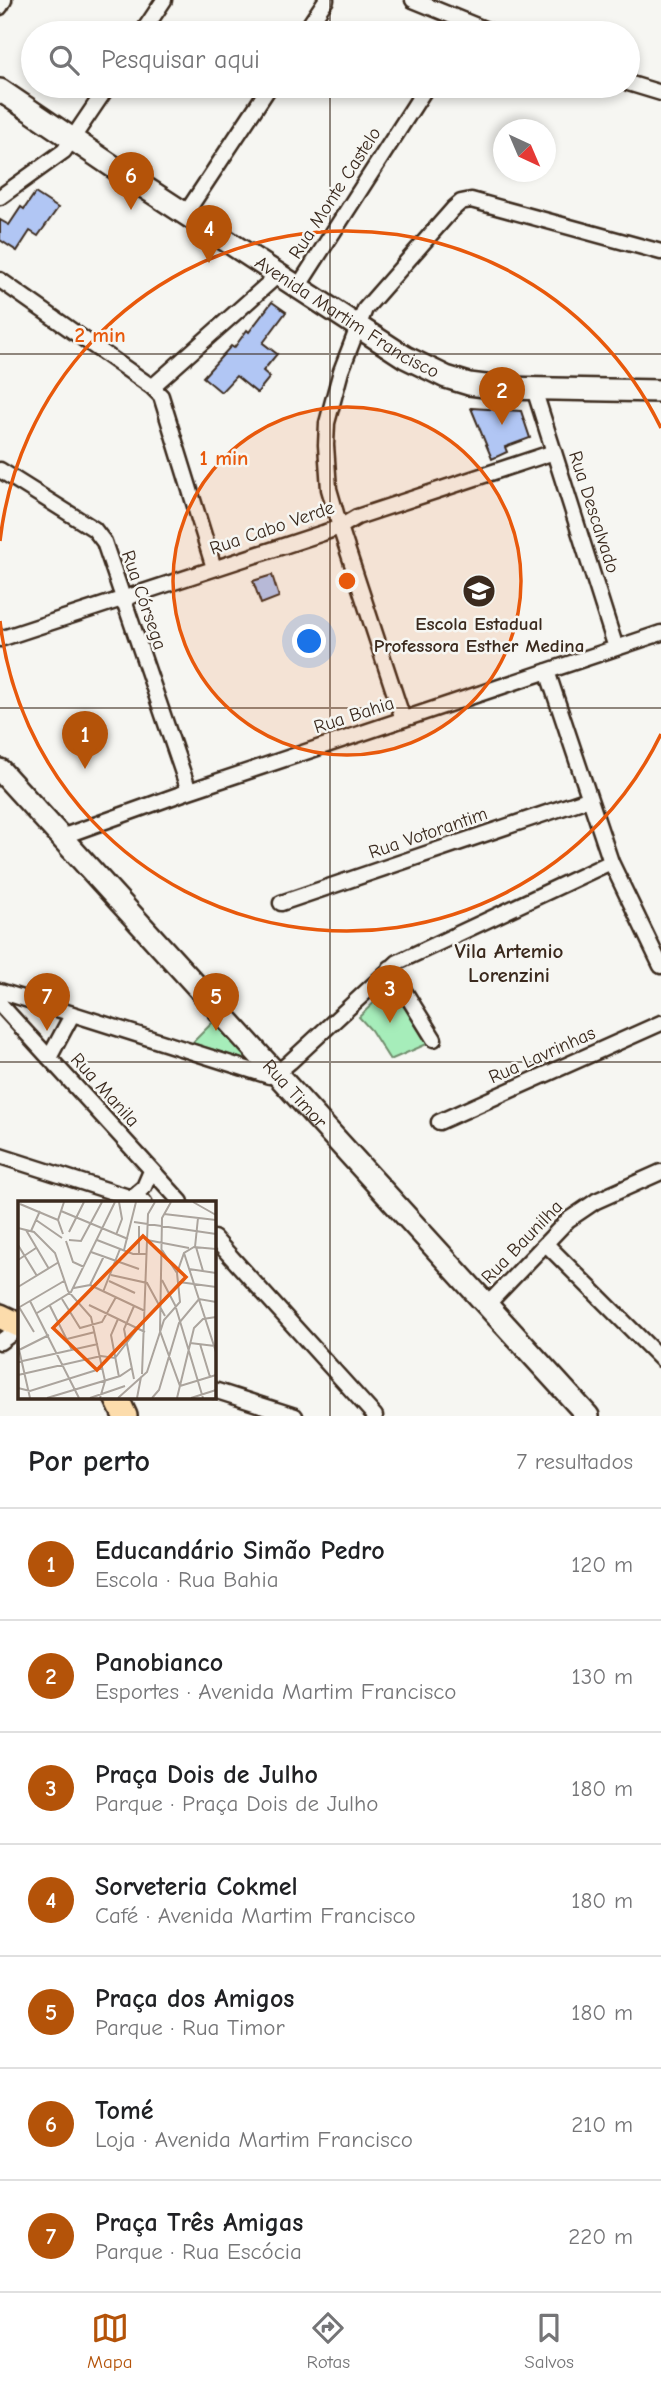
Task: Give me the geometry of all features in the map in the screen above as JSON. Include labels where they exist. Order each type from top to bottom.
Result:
[{"type":"main road","points":[[0,1315],[18,1325]]},
{"type":"main road","points":[[116,1398],[125,1416]]},
{"type":"street","points":[[0,7],[4,0]]},
{"type":"street","points":[[150,21],[163,0]]},
{"type":"street","points":[[312,21],[326,0]]},
{"type":"street","points":[[413,0],[451,21]]},
{"type":"street","points":[[640,87],[661,93]]},
{"type":"street","name":"Avenida Martim Francisco","points":[[0,89],[405,357],[446,377],[469,384],[501,388],[661,391]]},
{"type":"street","points":[[0,197],[64,151],[100,98]]},
{"type":"street","points":[[186,213],[262,98]]},
{"type":"street","name":"Rua Monte Castelo","points":[[298,287],[419,98]]},
{"type":"street","points":[[403,719],[329,489],[327,423],[333,397],[365,309],[453,209],[461,202],[471,200],[661,252]]},
{"type":"street","name":"Rua Monte Castelo","points":[[152,387],[279,274]]},
{"type":"street","points":[[0,280],[152,387],[160,396],[214,568]]},
{"type":"street","name":"Rua Descalvado","points":[[534,389],[616,648]]},
{"type":"street","name":"Rua Cabo Verde","points":[[0,639],[340,527],[357,517],[554,452]]},
{"type":"street","name":"Rua Córsega","points":[[0,470],[86,524],[104,542],[189,791]]},
{"type":"street","name":"Rua Bahia","points":[[61,837],[189,791],[661,633]]},
{"type":"street","points":[[547,671],[611,862],[661,966]]},
{"type":"street","name":"Rua Timor","points":[[0,770],[587,1416]]},
{"type":"street","name":"Rua Votorantim","points":[[281,903],[588,799]]},
{"type":"street","points":[[0,992],[269,1076],[277,1073],[404,958],[611,862]]},
{"type":"street","points":[[390,968],[434,1039]]},
{"type":"street","name":"Rua Manila","points":[[0,1004],[180,1201]]},
{"type":"street","points":[[49,1058],[72,1014]]},
{"type":"street","name":"Rua Lavrinhas","points":[[439,1122],[661,1023]]},
{"type":"street","points":[[0,1156],[138,1200],[151,1171]]},
{"type":"street","name":"Rua Baunilha","points":[[487,1305],[568,1220],[582,1209],[661,1172]]},
{"type":"street","points":[[215,1239],[375,1416]]},
{"type":"street","points":[[546,1244],[661,1359]]},
{"type":"street","points":[[0,1342],[18,1327]]},
{"type":"street","points":[[215,1390],[295,1416]]},
{"type":"green space","points":[[389,988],[395,992],[427,1044],[390,1060],[371,1030],[359,1017]]},
{"type":"green space","points":[[216,1019],[250,1059],[248,1061],[192,1043]]},
{"type":"building","points":[[35,193],[58,208],[38,236],[30,231],[17,251],[0,240],[0,220],[9,225]]},
{"type":"building","points":[[272,302],[286,312],[263,343],[277,354],[263,371],[270,377],[257,393],[236,376],[221,392],[203,377],[231,346],[234,348],[247,330],[249,332]]},
{"type":"building","points":[[471,408],[521,411],[530,438],[505,447],[507,452],[492,459]]},
{"type":"building","points":[[272,575],[279,597],[261,604],[253,581]]},
{"type":"place","name":"Tomé","points":[[131,210]]},
{"type":"place","name":"Sorveteria Cokmel","points":[[209,263]]},
{"type":"place","name":"Panobianco","points":[[502,425]]},
{"type":"place","name":"Escola Estadual Professora Esther Medina","points":[[479,591]]},
{"type":"place","name":"Educandário Simão Pedro","points":[[85,769]]},
{"type":"place","name":"Praça Dois de Julho","points":[[390,1023]]},
{"type":"place","name":"Praça Três Amigas","points":[[47,1031]]},
{"type":"place","name":"Praça dos Amigos","points":[[216,1031]]},
{"type":"district","name":"Vila Artemio Lorenzini","points":[[509,963]]}]
